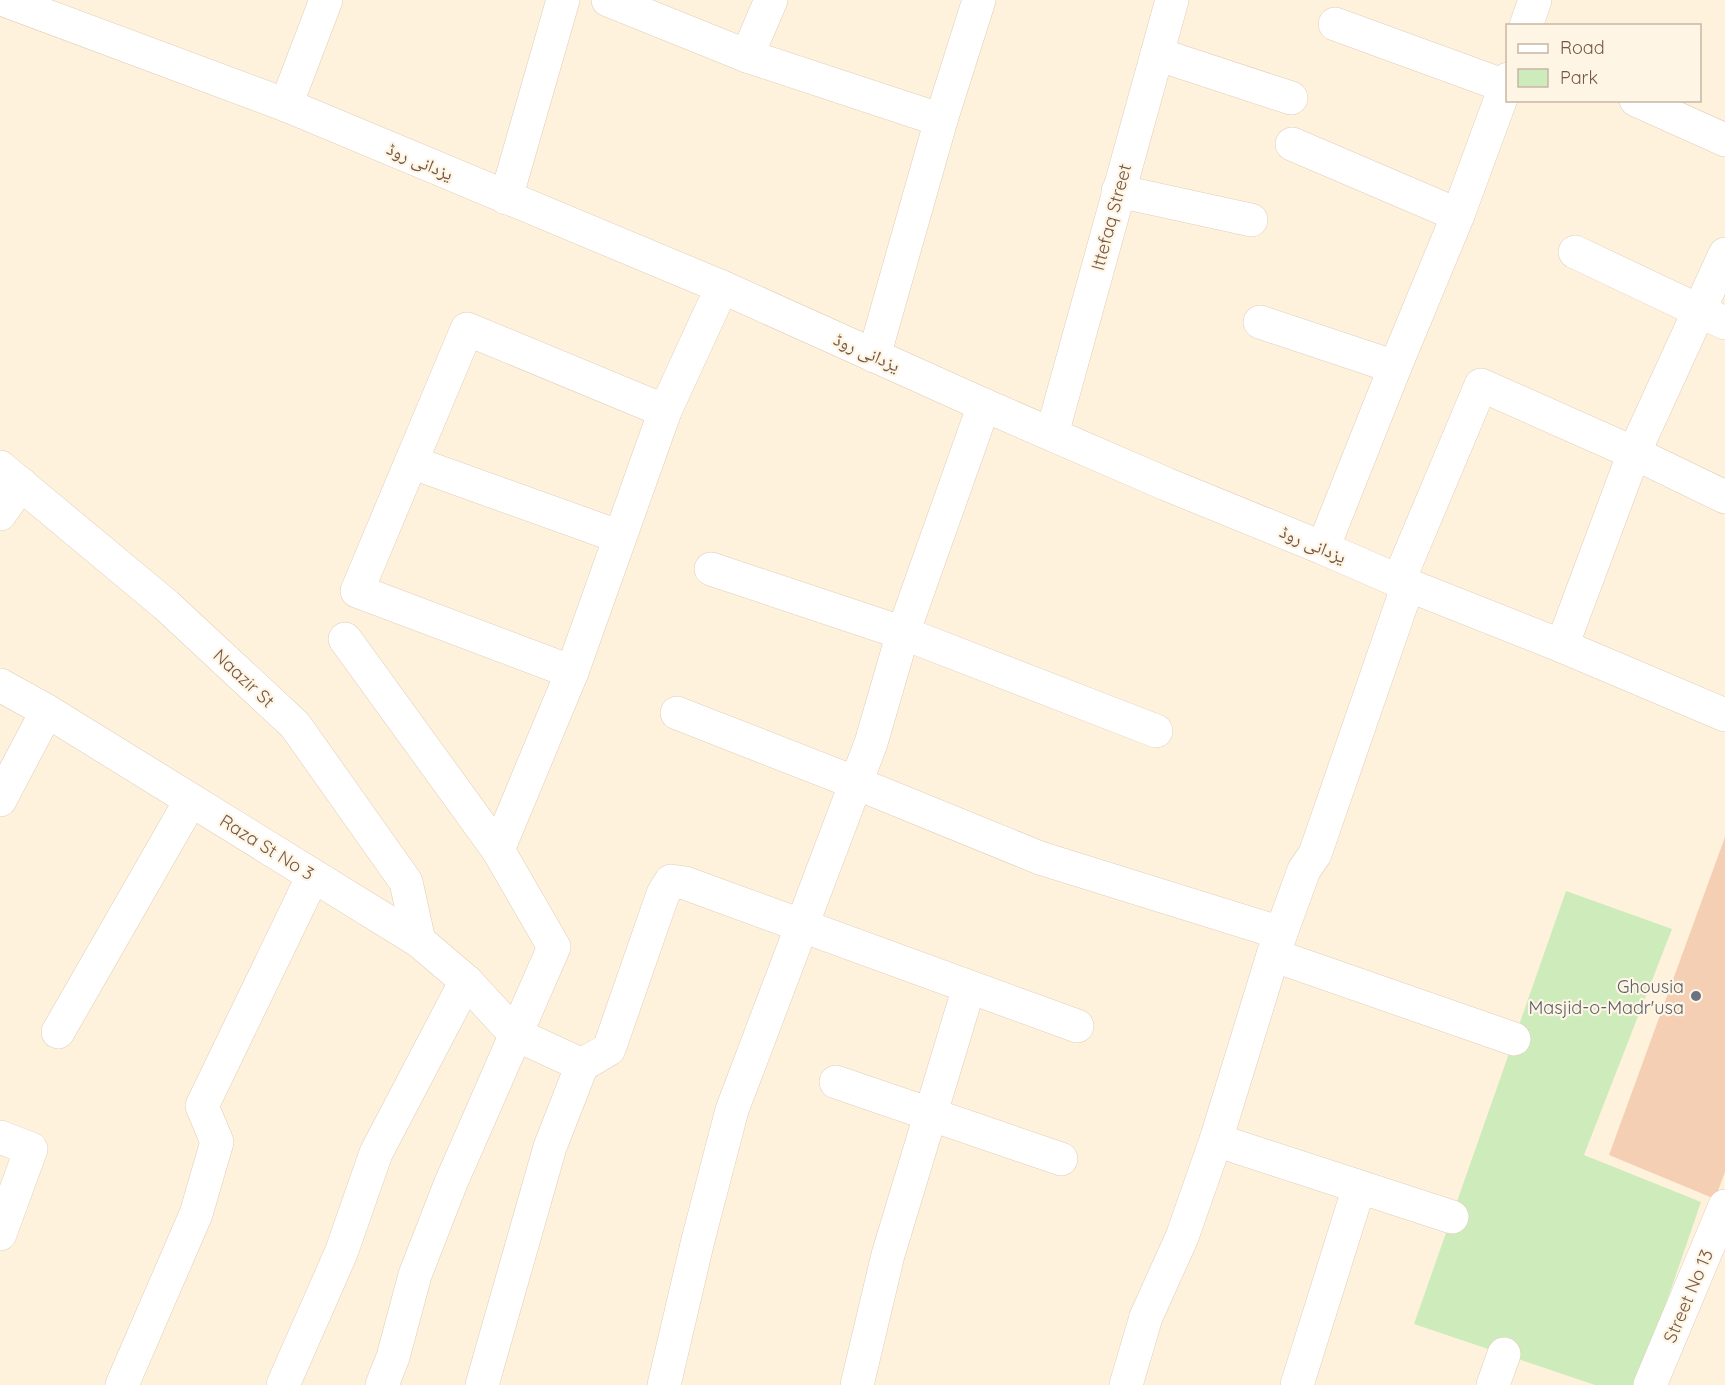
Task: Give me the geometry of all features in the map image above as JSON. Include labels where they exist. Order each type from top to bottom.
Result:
[{"type":"street","name":"یزدانی روڈ","points":[[4,0],[286,105],[722,287],[1166,484],[1403,583],[1563,646],[1725,715]]},
{"type":"street","points":[[286,105],[326,0]]},
{"type":"street","points":[[506,198],[563,0]]},
{"type":"street","points":[[608,0],[747,56],[941,120]]},
{"type":"street","points":[[747,56],[771,0]]},
{"type":"street","points":[[874,356],[941,120],[979,0]]},
{"type":"street","name":"Ittefaq Street","points":[[1052,434],[1172,0]]},
{"type":"street","points":[[1527,24],[1535,0]]},
{"type":"street","points":[[1323,548],[1458,215],[1506,82],[1335,24]]},
{"type":"street","points":[[1157,54],[1291,98]]},
{"type":"street","points":[[1640,102],[1725,140]]},
{"type":"street","points":[[1292,144],[1458,215]]},
{"type":"street","points":[[1118,191],[1251,220]]},
{"type":"street","points":[[1575,252],[1712,317]]},
{"type":"street","points":[[1563,646],[1634,453],[1712,317],[1725,254]]},
{"type":"street","points":[[498,850],[572,672],[666,411],[722,287]]},
{"type":"street","points":[[1260,322],[1395,367]]},
{"type":"street","points":[[572,672],[357,591],[467,329],[666,411]]},
{"type":"street","points":[[1126,1385],[1146,1317],[1182,1237],[1216,1140],[1277,944],[1304,870],[1315,854],[1403,583],[1481,385],[1634,453],[1725,497]]},
{"type":"street","points":[[664,1385],[698,1240],[732,1110],[871,743],[903,633],[984,405]]},
{"type":"street","points":[[411,462],[620,537]]},
{"type":"street","points":[[0,514],[10,476]]},
{"type":"street","name":"Naazir St","points":[[10,476],[166,605],[295,725],[406,882],[419,941]]},
{"type":"street","points":[[711,569],[903,633],[1156,731]]},
{"type":"street","points":[[345,639],[498,850],[554,948],[450,1185],[415,1275],[393,1358],[382,1385]]},
{"type":"street","name":"Raza St No 3","points":[[0,684],[419,941],[466,981],[515,1034]]},
{"type":"street","points":[[0,800],[47,711]]},
{"type":"street","points":[[677,713],[1040,858],[1277,944],[1514,1039]]},
{"type":"street","points":[[58,1032],[191,800]]},
{"type":"street","points":[[122,1385],[196,1214],[217,1142],[202,1106],[313,876]]},
{"type":"street","points":[[482,1385],[550,1148],[582,1065],[609,1049],[663,894],[671,881],[685,883],[1077,1026]]},
{"type":"street","points":[[283,1385],[341,1253],[376,1153],[466,981]]},
{"type":"street","points":[[857,1385],[888,1255],[969,987]]},
{"type":"street","points":[[515,1034],[582,1065]]},
{"type":"street","points":[[836,1082],[1061,1159]]},
{"type":"street","points":[[0,1137],[32,1149],[0,1234]]},
{"type":"street","points":[[1216,1140],[1452,1217]]},
{"type":"street","points":[[1297,1385],[1359,1187]]},
{"type":"street","name":"Street No 13","points":[[1650,1385],[1725,1206]]},
{"type":"street","points":[[1493,1385],[1504,1354]]},
{"type":"green space","points":[[1566,891],[1672,929],[1584,1155],[1701,1202],[1638,1385],[1595,1385],[1414,1324]]},
{"type":"building","name":"Ghousia Masjid-o-Madr'usa","points":[[1725,837],[1725,1172],[1715,1199],[1609,1155]]},
{"type":"place","name":"Ghousia Masjid-o-Madr'usa","points":[[1696,996]]}]
